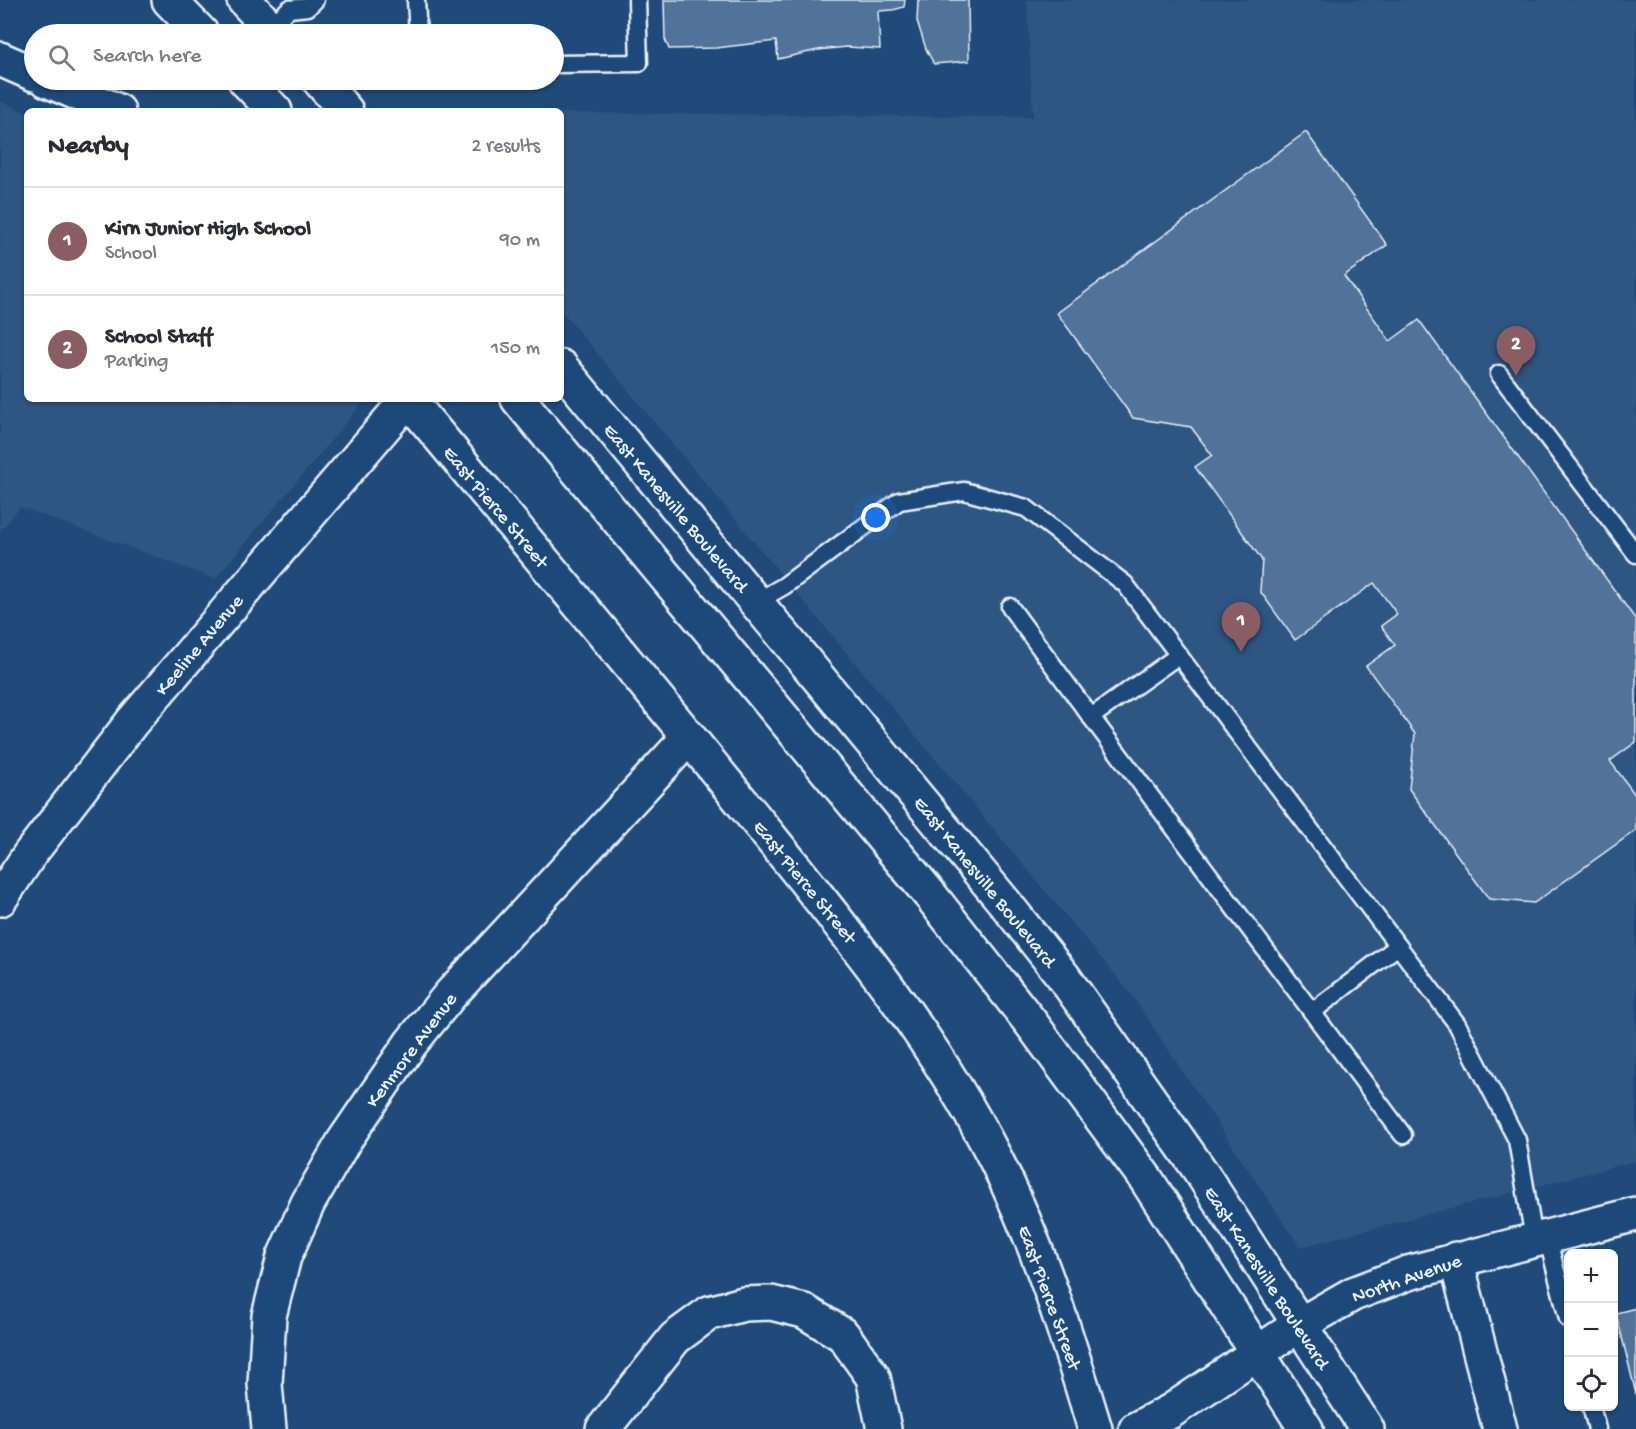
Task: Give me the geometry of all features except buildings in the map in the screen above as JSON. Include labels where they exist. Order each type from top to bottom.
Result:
[{"type":"main road","points":[[169,0],[192,24]]},
{"type":"main road","points":[[244,0],[281,18]]},
{"type":"main road","points":[[0,59],[24,70]]},
{"type":"main road","points":[[70,90],[111,108]]},
{"type":"main road","points":[[255,90],[272,108]]},
{"type":"main road","points":[[328,90],[343,108]]},
{"type":"main road","name":"East Kanesville Boulevard","points":[[564,371],[1063,976],[1201,1172],[1367,1429]]},
{"type":"main road","name":"Keeline Avenue","points":[[0,899],[30,854],[132,723],[405,402]]},
{"type":"main road","name":"East Pierce Street","points":[[410,402],[860,948],[905,1009],[962,1098],[995,1159],[1030,1234],[1062,1320],[1095,1429]]},
{"type":"main road","points":[[520,402],[931,896],[1032,1023],[1146,1179],[1306,1429]]},
{"type":"main road","name":"Kenmore Avenue","points":[[269,1429],[265,1384],[270,1316],[284,1257],[308,1203],[344,1141],[405,1051],[450,995],[688,737]]},
{"type":"main road","name":"North Avenue","points":[[1136,1429],[1171,1411],[1299,1325],[1363,1289],[1456,1259],[1636,1214]]},
{"type":"main road","points":[[1456,1259],[1500,1429]]},
{"type":"main road","points":[[603,1429],[675,1338],[709,1312],[744,1304],[771,1303],[804,1311],[843,1335],[873,1377],[884,1429]]},
{"type":"lane","points":[[281,18],[308,7],[315,0]]},
{"type":"lane","points":[[416,0],[417,24]]},
{"type":"lane","points":[[564,64],[639,63],[637,0]]},
{"type":"lane","points":[[1499,374],[1636,554]]},
{"type":"lane","points":[[756,602],[784,586],[899,501],[964,491],[1026,508],[1125,584],[1457,1024],[1517,1140],[1541,1238],[1564,1305]]},
{"type":"lane","points":[[1010,607],[1403,1136]]},
{"type":"lane","points":[[1091,717],[1179,655]]},
{"type":"lane","points":[[1312,1012],[1398,946]]},
{"type":"lane","points":[[1592,1411],[1596,1429]]},
{"type":"shaded area","points":[[1027,0],[1636,0],[1636,1161],[1300,1247],[1131,994],[564,314],[564,113],[1033,117]]},
{"type":"shaded area","points":[[0,101],[24,112],[24,402],[363,402],[215,579],[20,507],[0,532]]},
{"type":"place","name":"School Staff","points":[[1516,376]]},
{"type":"place","name":"Kirn Junior High School","points":[[1241,652]]}]
